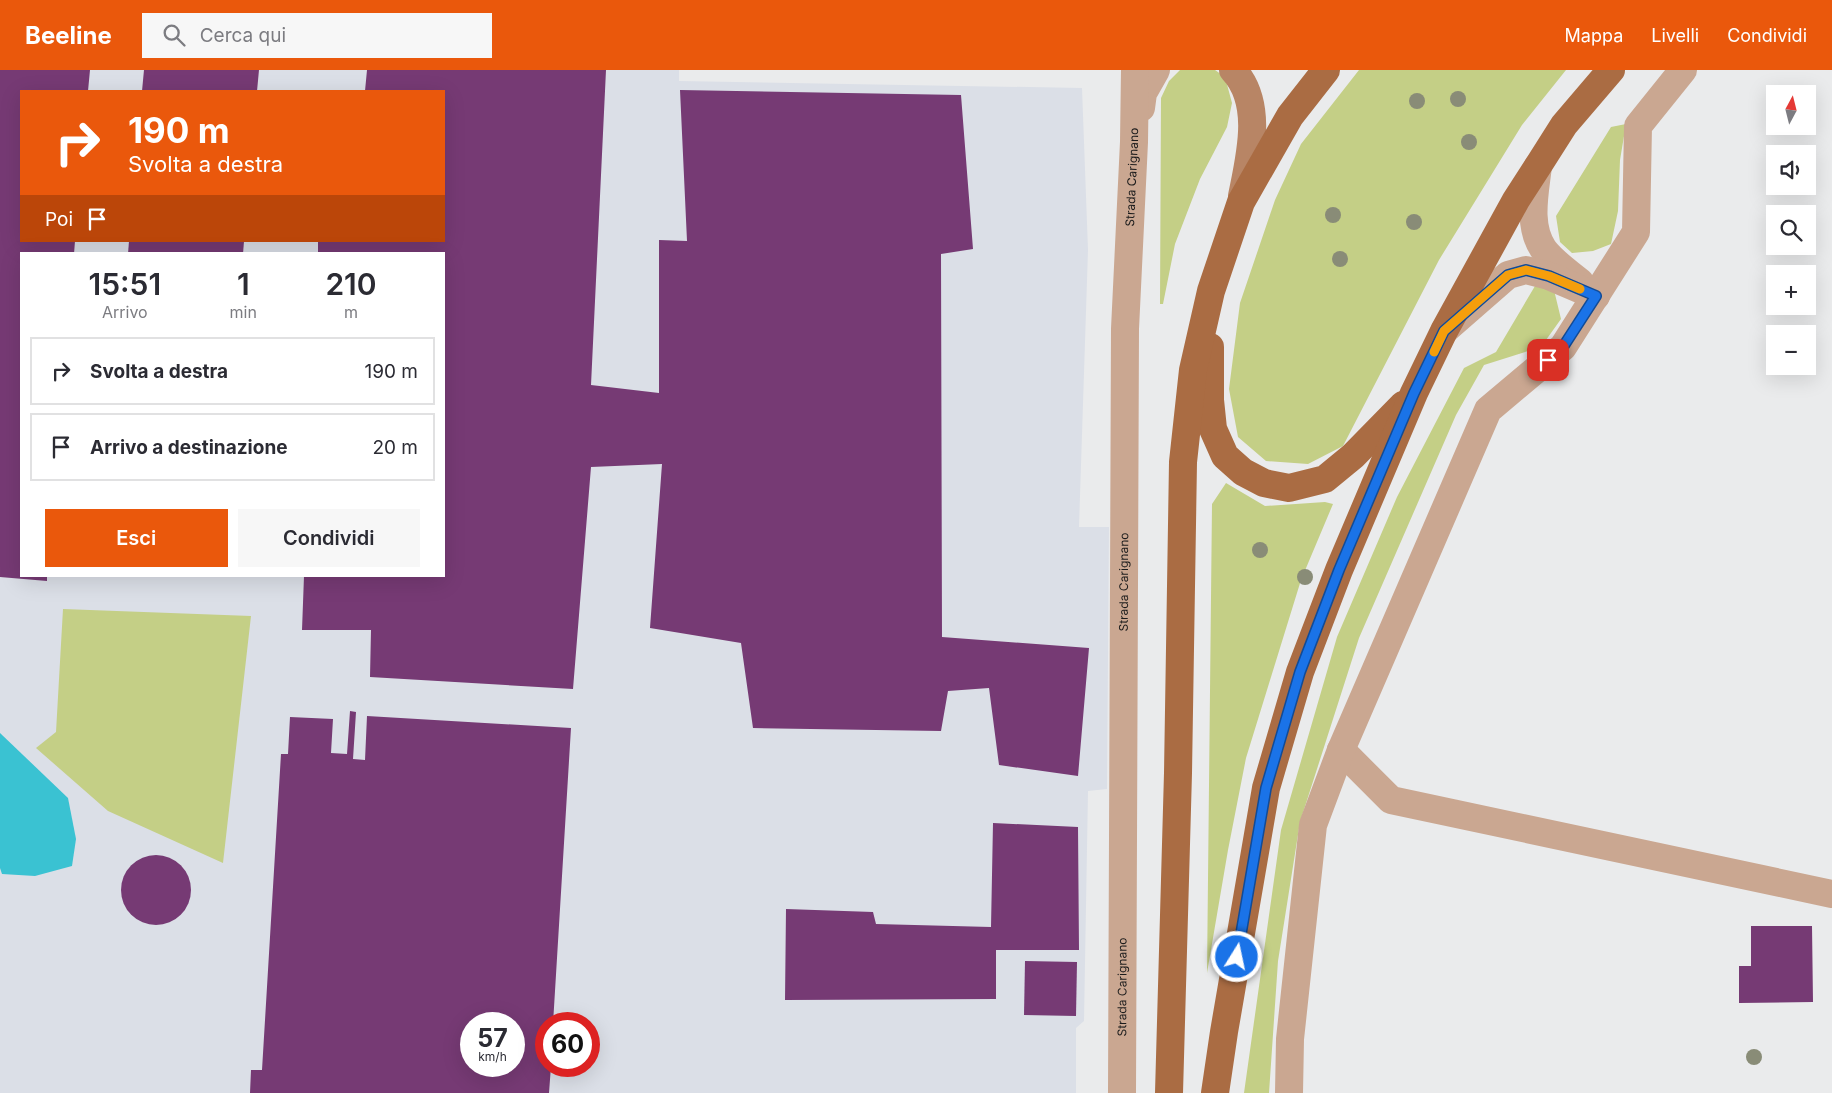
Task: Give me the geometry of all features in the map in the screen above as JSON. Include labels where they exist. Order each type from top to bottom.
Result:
[{"type":"main road","points":[[1169,1093],[1178,772],[1183,462],[1192,370],[1211,291],[1241,202],[1290,116],[1326,70]]},
{"type":"main road","points":[[1215,1093],[1269,779],[1300,672],[1339,570],[1414,393],[1444,331],[1516,200],[1564,125],[1594,70]]},
{"type":"main road","points":[[1564,125],[1611,70]]},
{"type":"main road","points":[[1211,291],[1210,400],[1213,429],[1226,456],[1243,472],[1264,482],[1289,488],[1325,479],[1353,456],[1414,393]]},
{"type":"street","name":"Strada Carignano","points":[[1122,1093],[1125,329],[1134,142],[1135,70]]},
{"type":"street","points":[[1134,142],[1143,92],[1156,70]]},
{"type":"street","points":[[1233,70],[1248,95],[1253,129],[1249,164],[1241,202]]},
{"type":"street","points":[[1289,1093],[1290,1039],[1313,825],[1341,750],[1488,410],[1563,347],[1636,232],[1638,126],[1683,70]]},
{"type":"street","points":[[1538,166],[1533,214],[1536,236],[1545,251],[1596,296]]},
{"type":"street","points":[[1444,331],[1508,275],[1526,270],[1549,276],[1596,296]]},
{"type":"street","points":[[1341,750],[1391,800],[1832,894]]},
{"type":"shaded area","points":[[0,70],[679,70],[679,81],[1082,88],[1088,250],[1079,527],[1109,527],[1107,789],[1088,791],[1084,1021],[1076,1028],[1076,1093],[0,1093]]},
{"type":"green space","points":[[1180,70],[1215,70],[1225,77],[1232,103],[1227,127],[1200,179],[1175,244],[1163,304],[1160,304],[1161,98],[1169,81]]},
{"type":"green space","points":[[1359,70],[1566,70],[1522,125],[1439,260],[1343,446],[1308,464],[1266,461],[1238,437],[1229,389],[1240,303],[1275,200],[1301,144]]},
{"type":"green space","points":[[1626,124],[1620,160],[1618,211],[1611,244],[1593,251],[1572,253],[1560,242],[1556,216],[1611,127]]},
{"type":"green space","points":[[1535,286],[1554,290],[1561,319],[1541,347],[1484,365],[1456,415],[1359,638],[1300,822],[1278,961],[1269,1093],[1244,1093],[1281,830],[1337,637],[1397,497],[1464,368],[1496,352]]},
{"type":"green space","points":[[1226,483],[1265,506],[1325,502],[1333,504],[1301,580],[1246,758],[1207,973],[1212,504]]},
{"type":"green space","points":[[63,609],[251,616],[223,863],[108,811],[36,748],[56,732]]},
{"type":"water","points":[[0,733],[68,798],[76,839],[72,866],[35,876],[2,874],[0,868]]},
{"type":"building","points":[[0,70],[90,70],[88,90],[20,90],[20,242],[75,242],[74,252],[20,252],[20,577],[47,577],[47,581],[0,577]]},
{"type":"building","points":[[144,70],[259,70],[257,90],[142,90]]},
{"type":"building","points":[[367,70],[606,70],[591,385],[659,393],[659,240],[687,241],[680,90],[961,95],[973,249],[941,254],[942,637],[1089,648],[1078,776],[999,765],[989,688],[948,691],[941,731],[753,728],[741,643],[650,628],[662,464],[591,467],[573,689],[370,677],[371,630],[302,630],[304,577],[445,577],[445,252],[318,252],[318,242],[445,242],[445,90],[365,90]]},
{"type":"building","points":[[129,242],[244,242],[243,252],[128,252]]},
{"type":"building","points":[[350,711],[356,712],[353,759],[365,760],[367,716],[571,728],[554,1012],[535,1012],[535,1077],[550,1077],[549,1093],[250,1093],[251,1070],[262,1070],[281,754],[288,754],[290,717],[333,719],[331,753],[347,754]]},
{"type":"building","points":[[993,823],[1078,827],[1079,950],[996,950],[996,999],[785,1000],[786,909],[873,912],[876,924],[991,927]]},
{"type":"building","points":[[156,855],[169,858],[181,865],[188,877],[191,890],[188,903],[181,915],[169,922],[156,925],[143,922],[131,915],[124,903],[121,890],[124,877],[131,865],[143,858]]},
{"type":"building","points":[[1751,926],[1812,926],[1813,1002],[1739,1003],[1739,966],[1751,966]]},
{"type":"building","points":[[1025,961],[1077,962],[1076,1016],[1024,1015]]},
{"type":"slow traffic","points":[[1434,352],[1444,331],[1508,275],[1526,270],[1549,276],[1580,289]]},
{"type":"route","points":[[1237,957],[1266,788],[1300,672],[1339,570],[1414,393],[1444,331],[1508,275],[1526,270],[1549,276],[1596,296],[1563,347],[1548,360]]}]
